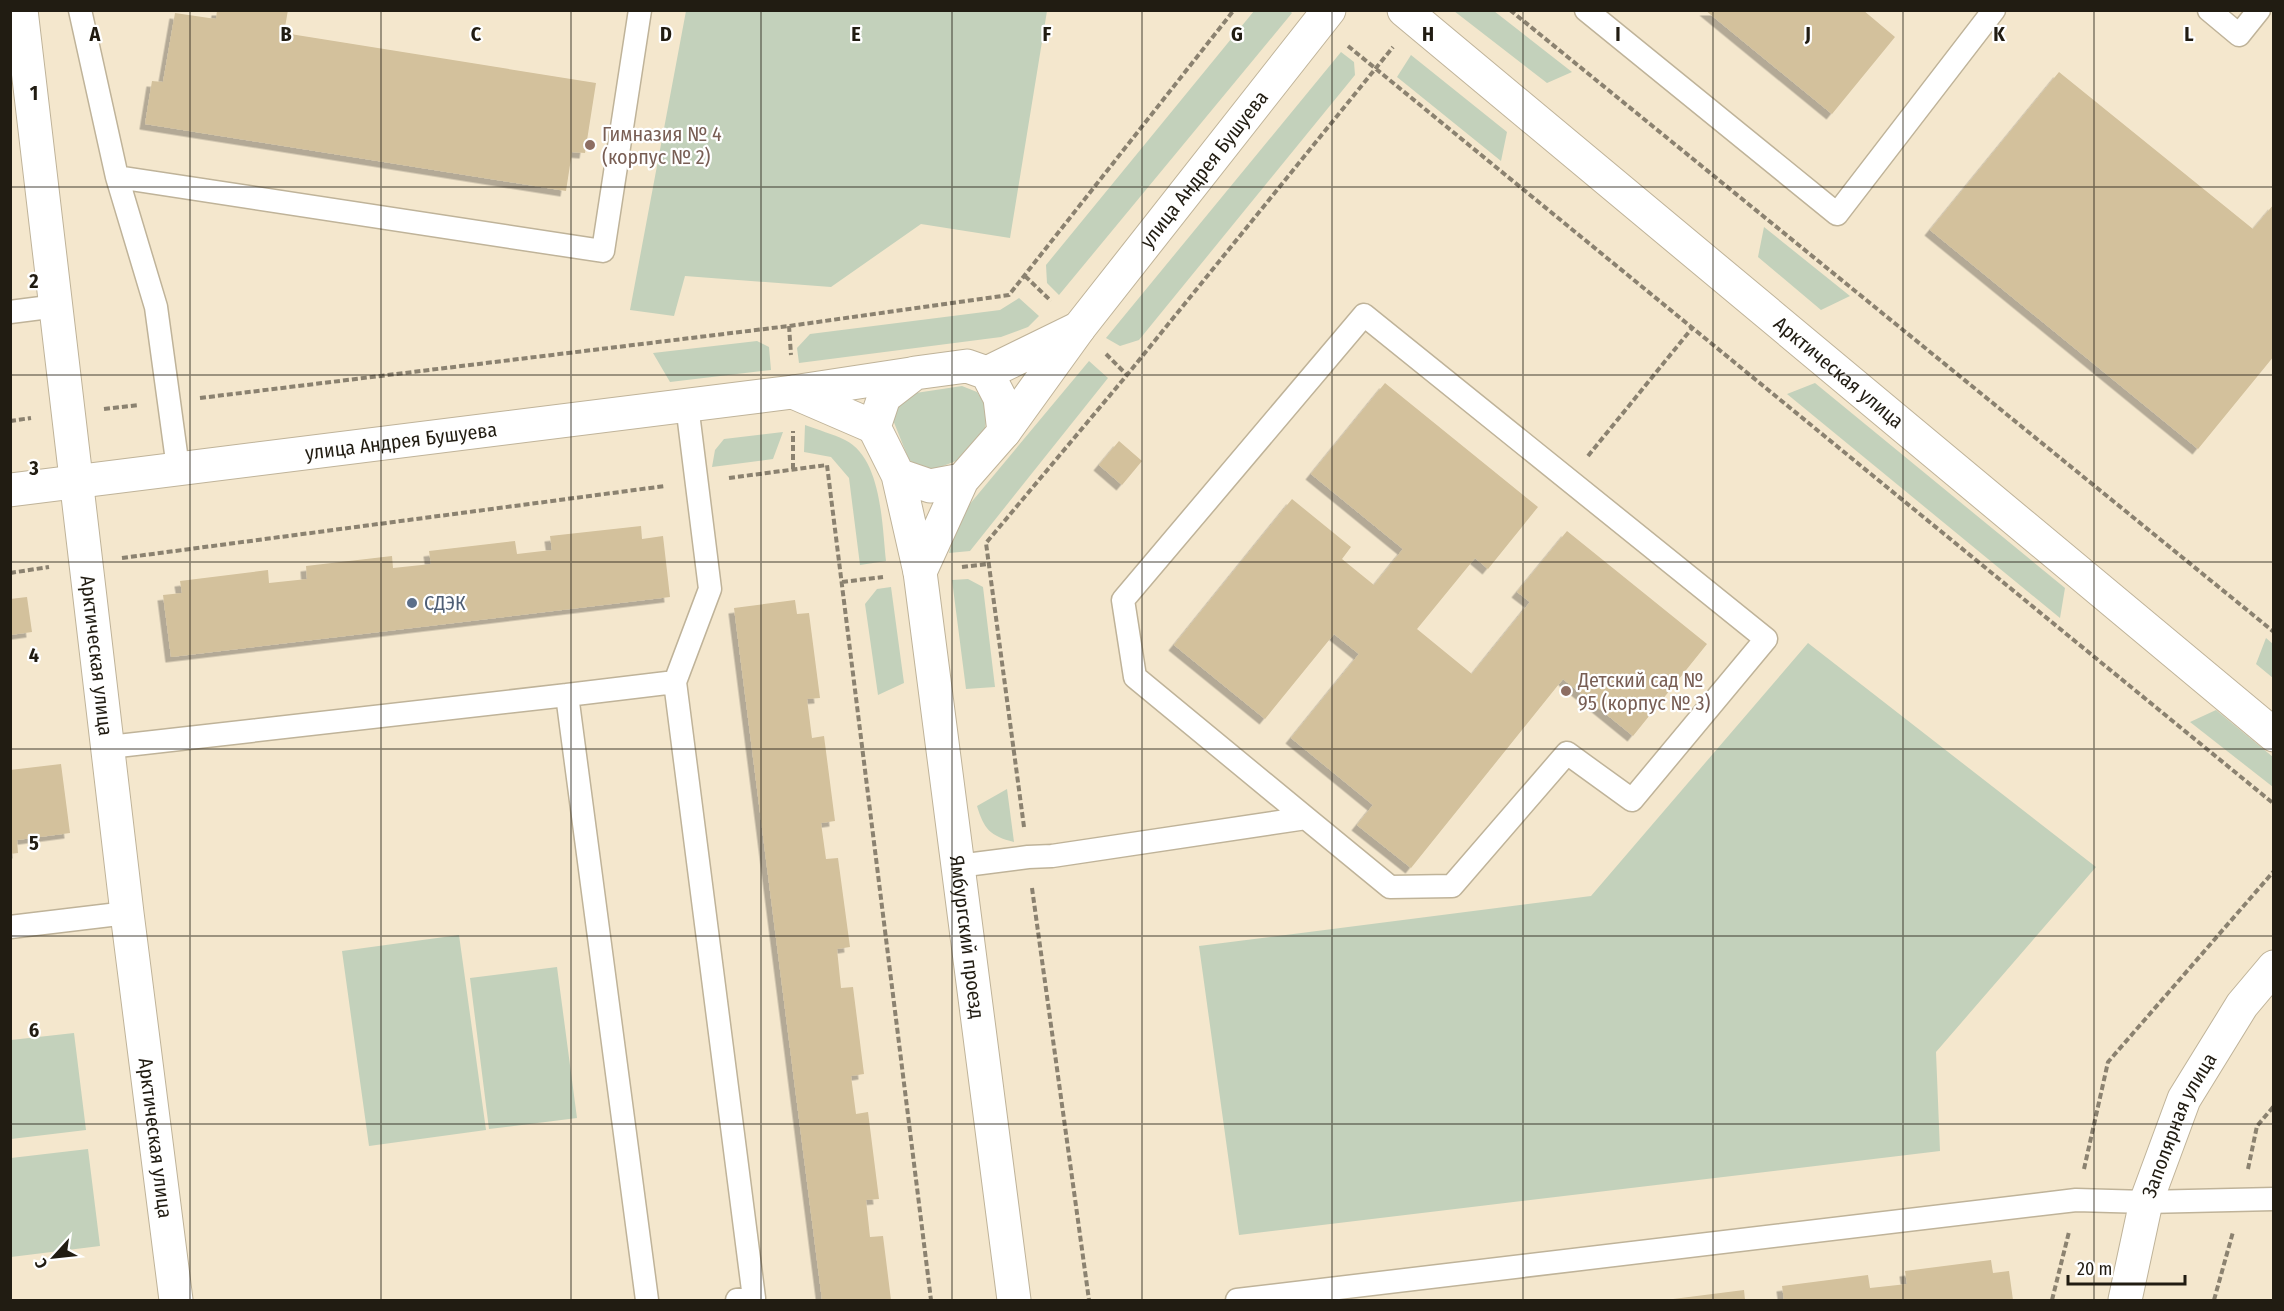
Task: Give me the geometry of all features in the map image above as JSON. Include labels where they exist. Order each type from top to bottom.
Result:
[{"type":"street","name":"Арктическая улица","points":[[21,10],[20,79],[57,306],[127,913],[176,1300]]},
{"type":"street","name":"Арктическая улица","points":[[1404,10],[2274,735]]},
{"type":"street","name":"улица Андрея Бушуева","points":[[1004,432],[1079,328],[1325,17]]},
{"type":"street","points":[[987,373],[1079,328]]},
{"type":"street","points":[[874,427],[884,397],[915,373],[967,366],[987,373],[1000,398],[1004,432],[962,480],[920,572]]},
{"type":"street","name":"улица Андрея Бушуева","points":[[10,490],[793,392],[915,373]]},
{"type":"street","points":[[793,392],[874,427],[898,475],[930,486],[962,480]]},
{"type":"street","name":"Ямбургский проезд","points":[[898,475],[920,572],[1014,1300]]},
{"type":"street","name":"Заполярная улица","points":[[2125,1300],[2146,1202],[2184,1099],[2242,1005],[2274,967]]},
{"type":"lane","points":[[80,10],[117,177],[156,307],[178,468]]},
{"type":"lane","points":[[117,177],[603,251],[639,10]]},
{"type":"lane","points":[[1586,10],[1837,214],[1994,10]]},
{"type":"lane","points":[[2209,10],[2239,35],[2259,10]]},
{"type":"lane","points":[[10,312],[57,306]]},
{"type":"lane","points":[[1364,315],[1766,639],[1632,800],[1567,753],[1452,886],[1390,887],[1306,818],[1135,677],[1123,600],[1364,315]]},
{"type":"lane","points":[[687,405],[710,589],[675,682],[754,1298],[737,1300]]},
{"type":"lane","points":[[109,747],[675,682]]},
{"type":"lane","points":[[567,694],[647,1300]]},
{"type":"lane","points":[[958,866],[1052,856],[1306,818]]},
{"type":"lane","points":[[10,927],[127,913]]},
{"type":"lane","points":[[1237,1300],[2076,1200],[2146,1202],[2274,1199]]},
{"type":"path","points":[[10,421],[789,326],[1009,295],[1234,10]]},
{"type":"path","points":[[1510,10],[2274,632]]},
{"type":"path","points":[[1325,17],[1693,327],[2274,804]]},
{"type":"path","points":[[1568,480],[1693,327]]},
{"type":"path","points":[[10,573],[827,465],[931,1300]]},
{"type":"path","points":[[2052,1300],[2108,1062],[2274,871]]},
{"type":"green space","points":[[686,11],[1047,11],[1010,238],[921,224],[831,287],[685,276],[674,316],[630,310]]},
{"type":"green space","points":[[1254,11],[1290,11],[1292,13],[1059,295],[1047,283],[1046,265]]},
{"type":"green space","points":[[1454,11],[1494,11],[1572,72],[1547,83]]},
{"type":"green space","points":[[1341,52],[1354,62],[1355,75],[1139,340],[1120,346],[1106,338]]},
{"type":"green space","points":[[1411,55],[1507,132],[1501,161],[1397,77]]},
{"type":"green space","points":[[1764,227],[1850,296],[1821,310],[1758,257]]},
{"type":"green space","points":[[1019,298],[1039,316],[1028,327],[1001,337],[799,363],[797,348],[810,334],[1000,310]]},
{"type":"green space","points":[[757,341],[769,347],[771,370],[670,382],[653,353]]},
{"type":"green space","points":[[1089,361],[1108,378],[970,551],[949,553],[959,517]]},
{"type":"green space","points":[[1815,383],[2065,588],[2060,618],[1787,394]]},
{"type":"green space","points":[[962,386],[977,392],[988,409],[985,428],[956,461],[938,468],[923,468],[909,460],[893,420],[897,406],[909,394]]},
{"type":"green space","points":[[805,425],[845,440],[857,449],[866,462],[878,494],[886,561],[860,565],[849,478],[831,457],[804,452]]},
{"type":"green space","points":[[783,432],[773,459],[712,467],[715,450],[724,439]]},
{"type":"green space","points":[[968,579],[983,587],[995,687],[966,689],[952,580]]},
{"type":"green space","points":[[891,587],[904,683],[878,695],[865,604],[877,589]]},
{"type":"green space","points":[[2266,638],[2273,644],[2273,678],[2256,664]]},
{"type":"green space","points":[[1808,643],[2096,867],[1936,1052],[1940,1151],[1239,1235],[1199,946],[1591,896]]},
{"type":"green space","points":[[2216,710],[2273,757],[2273,787],[2190,722]]},
{"type":"green space","points":[[1007,789],[1014,842],[999,837],[989,830],[977,806]]},
{"type":"green space","points":[[459,935],[486,1130],[369,1146],[342,951]]},
{"type":"green space","points":[[557,967],[577,1118],[489,1129],[470,978]]},
{"type":"green space","points":[[74,1033],[86,1130],[11,1139],[11,1040]]},
{"type":"green space","points":[[88,1149],[100,1246],[11,1257],[11,1158]]},
{"type":"building","name":"Гимназия № 4 (корпус № 2)","points":[[217,10],[288,10],[284,33],[596,83],[585,153],[572,152],[566,191],[145,124],[152,81],[163,82],[175,13],[216,19]]},
{"type":"building","points":[[1705,10],[1863,10],[1895,37],[1832,114]]},
{"type":"building","points":[[2059,72],[2253,229],[2274,204],[2274,356],[2198,449],[1930,230]]},
{"type":"building","name":"Детский сад № 95 (корпус № 3)","points":[[1385,383],[1538,507],[1488,569],[1475,558],[1417,629],[1472,674],[1530,602],[1517,592],[1567,531],[1707,644],[1633,736],[1563,679],[1411,868],[1357,825],[1373,805],[1291,738],[1359,654],[1334,634],[1265,719],[1174,645],[1292,499],[1351,547],[1342,559],[1374,585],[1403,549],[1311,474]]},
{"type":"building","points":[[1119,441],[1142,461],[1122,485],[1099,465]]},
{"type":"building","points":[[641,526],[642,539],[663,536],[670,597],[171,657],[163,595],[182,593],[180,581],[268,570],[269,583],[307,579],[306,566],[392,556],[393,568],[431,564],[429,551],[515,541],[517,554],[552,550],[550,536]]},
{"type":"building","points":[[27,597],[32,632],[10,635],[10,599]]},
{"type":"building","points":[[795,600],[797,614],[809,613],[820,698],[807,699],[812,738],[824,736],[835,821],[821,823],[826,859],[838,858],[850,947],[837,949],[841,988],[853,987],[864,1074],[851,1076],[856,1114],[868,1112],[879,1199],[866,1200],[870,1237],[883,1236],[891,1300],[822,1300],[734,608]]},
{"type":"building","points":[[61,764],[70,833],[17,840],[18,853],[10,854],[10,770]]},
{"type":"building","points":[[1991,1260],[1993,1273],[2009,1271],[2013,1300],[1784,1300],[1782,1286],[1868,1275],[1870,1288],[1907,1284],[1905,1271]]},
{"type":"building","points":[[1744,1290],[1745,1300],[1673,1300],[1673,1299]]},
{"type":"place","name":"Гимназия № 4 (корпус № 2)","points":[[590,145]]},
{"type":"place","name":"СДЭК","points":[[412,603]]},
{"type":"place","name":"Детский сад № 95 (корпус № 3)","points":[[1566,691]]}]
